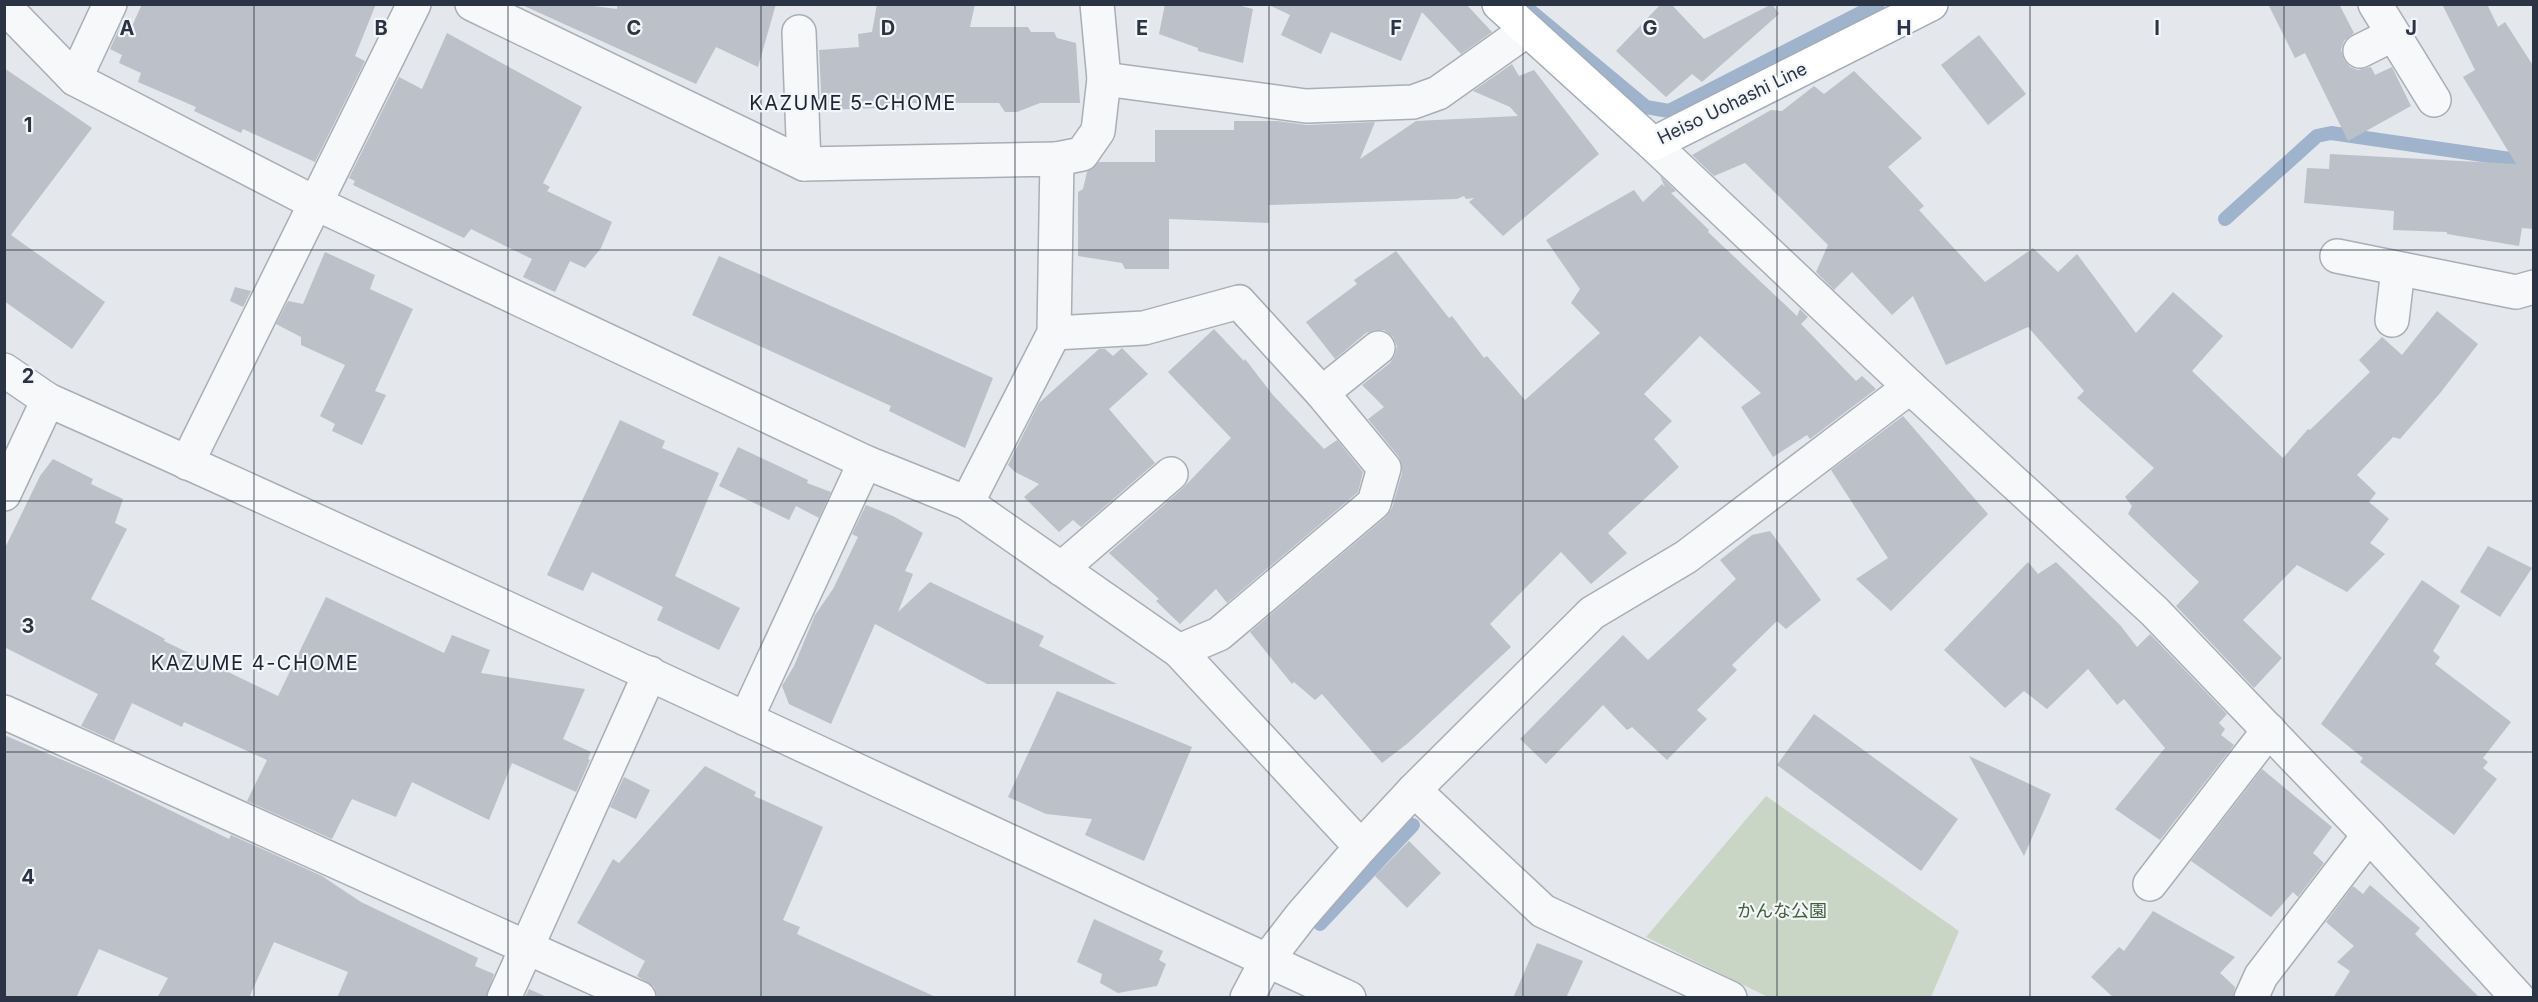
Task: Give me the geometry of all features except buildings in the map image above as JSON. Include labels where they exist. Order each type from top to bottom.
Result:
[{"type":"main road","name":"Heiso Uohashi Line","points":[[1499,4],[1653,144],[1931,4]]},
{"type":"street","points":[[75,79],[110,4]]},
{"type":"street","points":[[187,463],[414,4]]},
{"type":"street","points":[[472,4],[804,164],[1057,159],[1082,154],[1098,131],[1104,79],[1097,4]]},
{"type":"street","points":[[2375,4],[2434,100]]},
{"type":"street","points":[[4,6],[75,79],[317,204],[865,462],[967,503],[1179,651],[1361,847]]},
{"type":"street","points":[[1104,79],[1306,106],[1413,102],[1438,93],[1527,30]]},
{"type":"street","points":[[799,32],[804,164]]},
{"type":"street","points":[[2360,51],[2392,35]]},
{"type":"street","points":[[1653,144],[1910,387],[2154,611],[2369,835],[2518,998]]},
{"type":"street","points":[[967,503],[1054,333],[1057,159]]},
{"type":"street","points":[[2337,256],[2516,292],[2534,287]]},
{"type":"street","points":[[2392,321],[2398,269]]},
{"type":"street","points":[[1054,333],[1144,328],[1239,302],[1322,393],[1384,468],[1374,503],[1219,634],[1179,651]]},
{"type":"street","points":[[1322,393],[1378,348]]},
{"type":"street","points":[[4,370],[48,400],[651,673],[1349,998]]},
{"type":"street","points":[[1247,998],[1267,960],[1301,916],[1361,847],[1414,790],[1592,613],[1686,557],[1910,387]]},
{"type":"street","points":[[4,494],[48,400]]},
{"type":"street","points":[[746,719],[865,462]]},
{"type":"street","points":[[1061,569],[1171,474]]},
{"type":"street","points":[[504,998],[651,673]]},
{"type":"street","points":[[4,712],[639,998]]},
{"type":"street","points":[[2150,884],[2269,730]]},
{"type":"street","points":[[1414,790],[1543,911],[1730,998]]},
{"type":"street","points":[[2251,998],[2261,976],[2369,835]]},
{"type":"green space","name":"かんな公園","points":[[1766,796],[1959,931],[1931,997],[1768,997],[1646,937]]},
{"type":"waterway","points":[[1527,8],[1646,107],[1669,111],[1878,4]]},
{"type":"waterway","points":[[2225,219],[2317,136],[2331,133],[2524,161],[2531,159]]},
{"type":"waterway","points":[[1320,924],[1413,825]]},
{"type":"district","name":"KAZUME 5-CHOME","points":[[853,103]]},
{"type":"district","name":"KAZUME 4-CHOME","points":[[255,663]]}]
